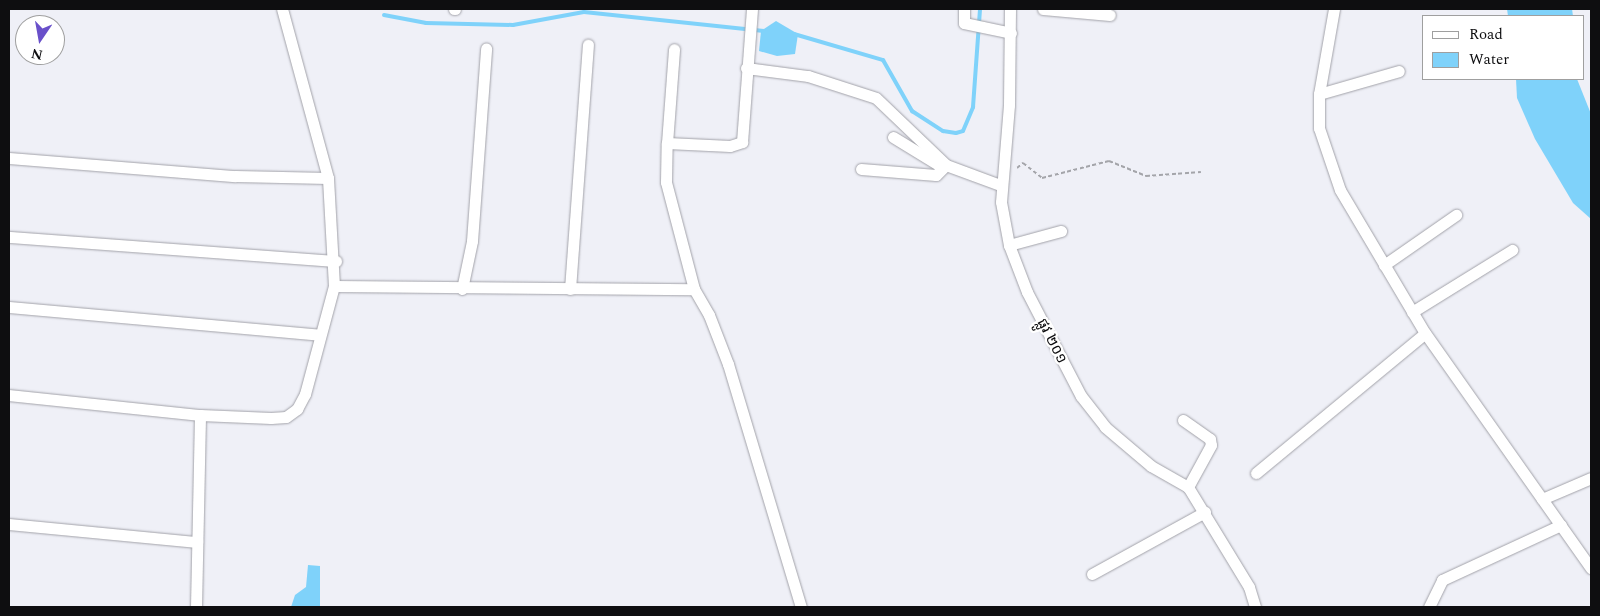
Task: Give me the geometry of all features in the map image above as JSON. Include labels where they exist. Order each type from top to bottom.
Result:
[{"type":"street","points":[[9,395],[200,415],[286,417],[305,394],[334,286],[336,261],[328,178],[282,9]]},
{"type":"street","points":[[667,143],[730,146],[742,142],[749,21],[752,9]]},
{"type":"street","points":[[964,9],[964,23],[1011,33]]},
{"type":"street","name":"ផ្លូវ ២០១","points":[[1010,9],[1010,104],[1001,181],[1009,245],[1027,292],[1081,396],[1105,427],[1151,466],[1188,487],[1249,587],[1255,607]]},
{"type":"street","points":[[1043,9],[1110,15]]},
{"type":"street","points":[[1334,9],[1319,94],[1323,150],[1340,190],[1425,333],[1591,568]]},
{"type":"street","points":[[570,288],[588,45]]},
{"type":"street","points":[[462,289],[472,241],[486,48]]},
{"type":"street","points":[[674,49],[666,182],[694,289],[710,315],[728,364],[801,607]]},
{"type":"street","points":[[746,68],[808,76],[876,98],[944,167]]},
{"type":"street","points":[[1319,94],[1399,71]]},
{"type":"street","points":[[893,137],[944,167],[1001,181]]},
{"type":"street","points":[[9,158],[235,176],[328,178]]},
{"type":"street","points":[[861,169],[929,176],[944,167]]},
{"type":"street","points":[[1384,265],[1456,215]]},
{"type":"street","points":[[1009,245],[1061,231]]},
{"type":"street","points":[[9,237],[336,261]]},
{"type":"street","points":[[1412,312],[1512,250]]},
{"type":"street","points":[[334,286],[462,289],[694,289]]},
{"type":"street","points":[[9,307],[320,335]]},
{"type":"street","points":[[1256,473],[1425,333]]},
{"type":"street","points":[[196,607],[200,415]]},
{"type":"street","points":[[1183,420],[1210,439],[1211,445],[1188,487]]},
{"type":"street","points":[[1542,499],[1591,478]]},
{"type":"street","points":[[1092,574],[1205,512]]},
{"type":"street","points":[[9,524],[197,542]]},
{"type":"street","points":[[1428,607],[1442,580],[1561,525]]},
{"type":"path","points":[[1001,181],[1023,163],[1047,178],[1109,161],[1146,176],[1201,172]]},
{"type":"water","points":[[1507,9],[1572,9],[1573,15],[1508,15]]},
{"type":"water","points":[[776,21],[798,34],[795,54],[777,56],[759,51],[761,31]]},
{"type":"water","points":[[1516,80],[1577,80],[1591,114],[1591,219],[1573,203],[1535,139],[1517,98]]},
{"type":"water","points":[[308,565],[320,566],[320,607],[291,607],[295,595],[306,587]]},
{"type":"waterway","points":[[794,34],[883,60],[912,111],[943,131],[956,133],[963,131],[973,107],[980,9]]},
{"type":"waterway","points":[[384,15],[426,23],[513,25],[584,12],[764,31]]}]
